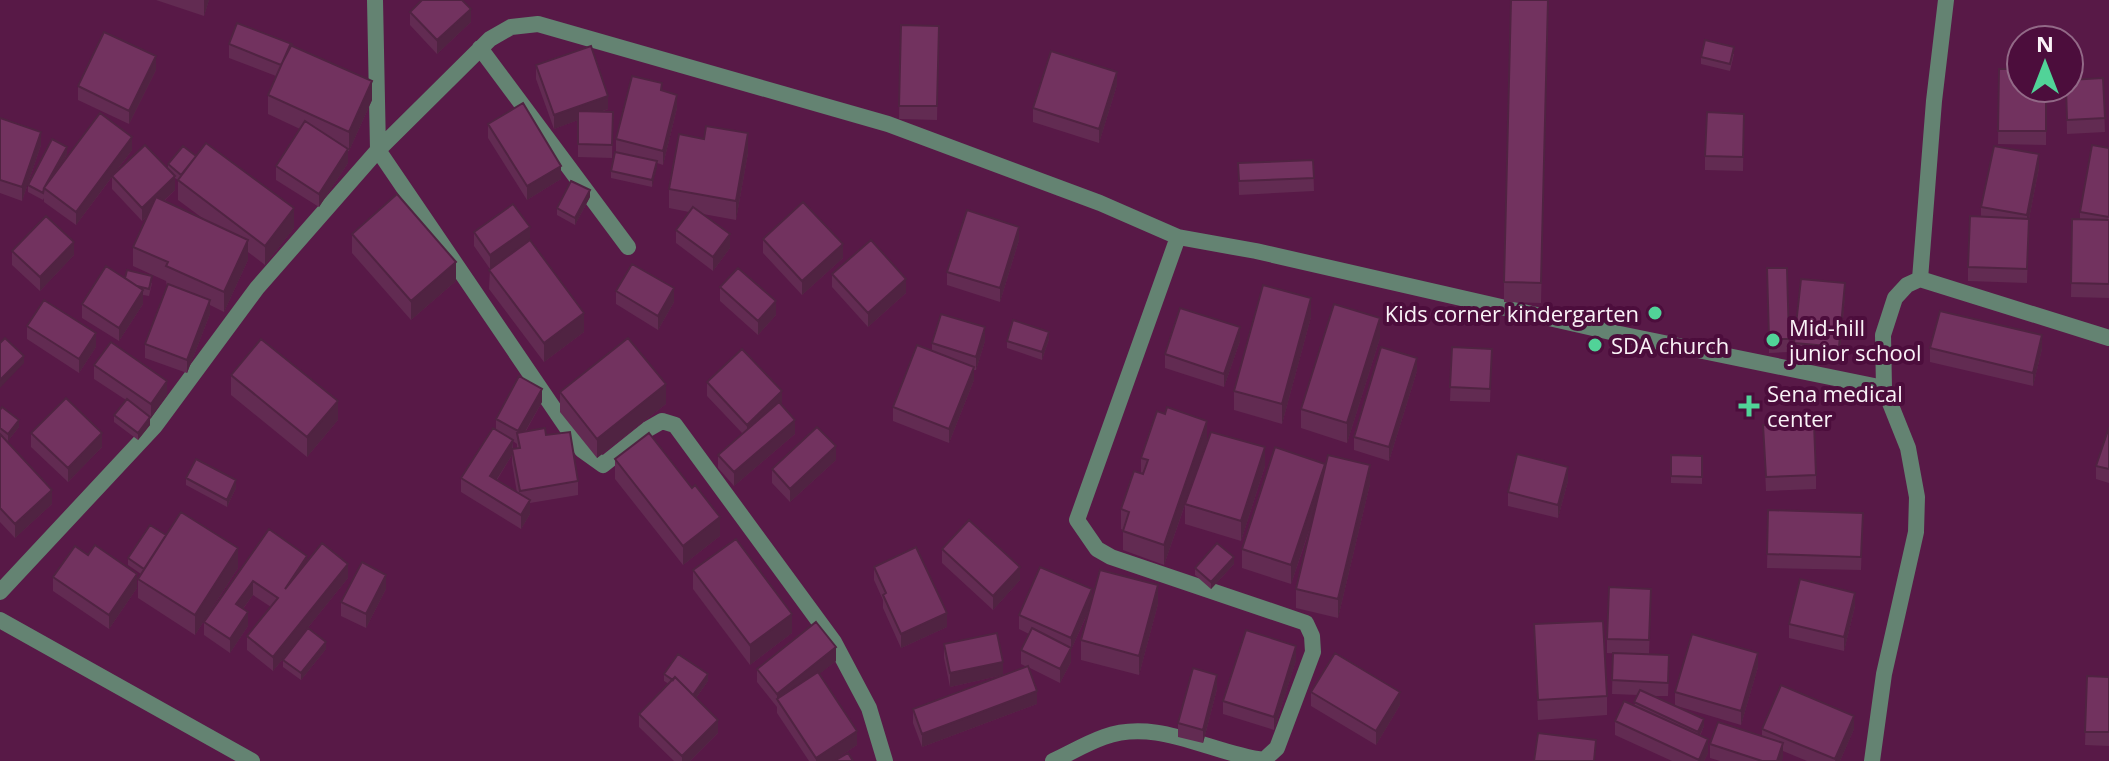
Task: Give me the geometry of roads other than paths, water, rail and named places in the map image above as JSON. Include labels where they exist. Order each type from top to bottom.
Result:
[{"type":"street","points":[[375,0],[378,150],[582,450],[603,465],[662,421],[675,425],[834,642],[869,708],[885,761]]},
{"type":"street","points":[[1920,279],[1934,101],[1946,0]]},
{"type":"street","points":[[0,592],[155,426],[257,288],[378,150],[480,48],[511,27],[538,24],[888,124],[1100,203],[1178,237],[1256,251],[1615,333],[1884,388]]},
{"type":"street","points":[[480,48],[628,247]]},
{"type":"street","points":[[1053,761],[1106,736],[1131,732],[1159,732],[1238,757],[1264,760],[1277,748],[1313,652],[1312,636],[1306,623],[1111,557],[1097,549],[1077,520],[1178,237]]},
{"type":"street","points":[[1872,761],[1884,674],[1916,532],[1917,497],[1908,448],[1884,388],[1883,335],[1895,298],[1907,285],[1920,279],[2109,338]]},
{"type":"street","points":[[0,620],[252,761]]},
{"type":"place","name":"Kids corner kindergarten","points":[[1655,313]]},
{"type":"place","name":"Mid-hill junior school","points":[[1773,340]]},
{"type":"place","name":"SDA church","points":[[1595,345]]},
{"type":"place","name":"Sena medical center","points":[[1749,406]]}]
